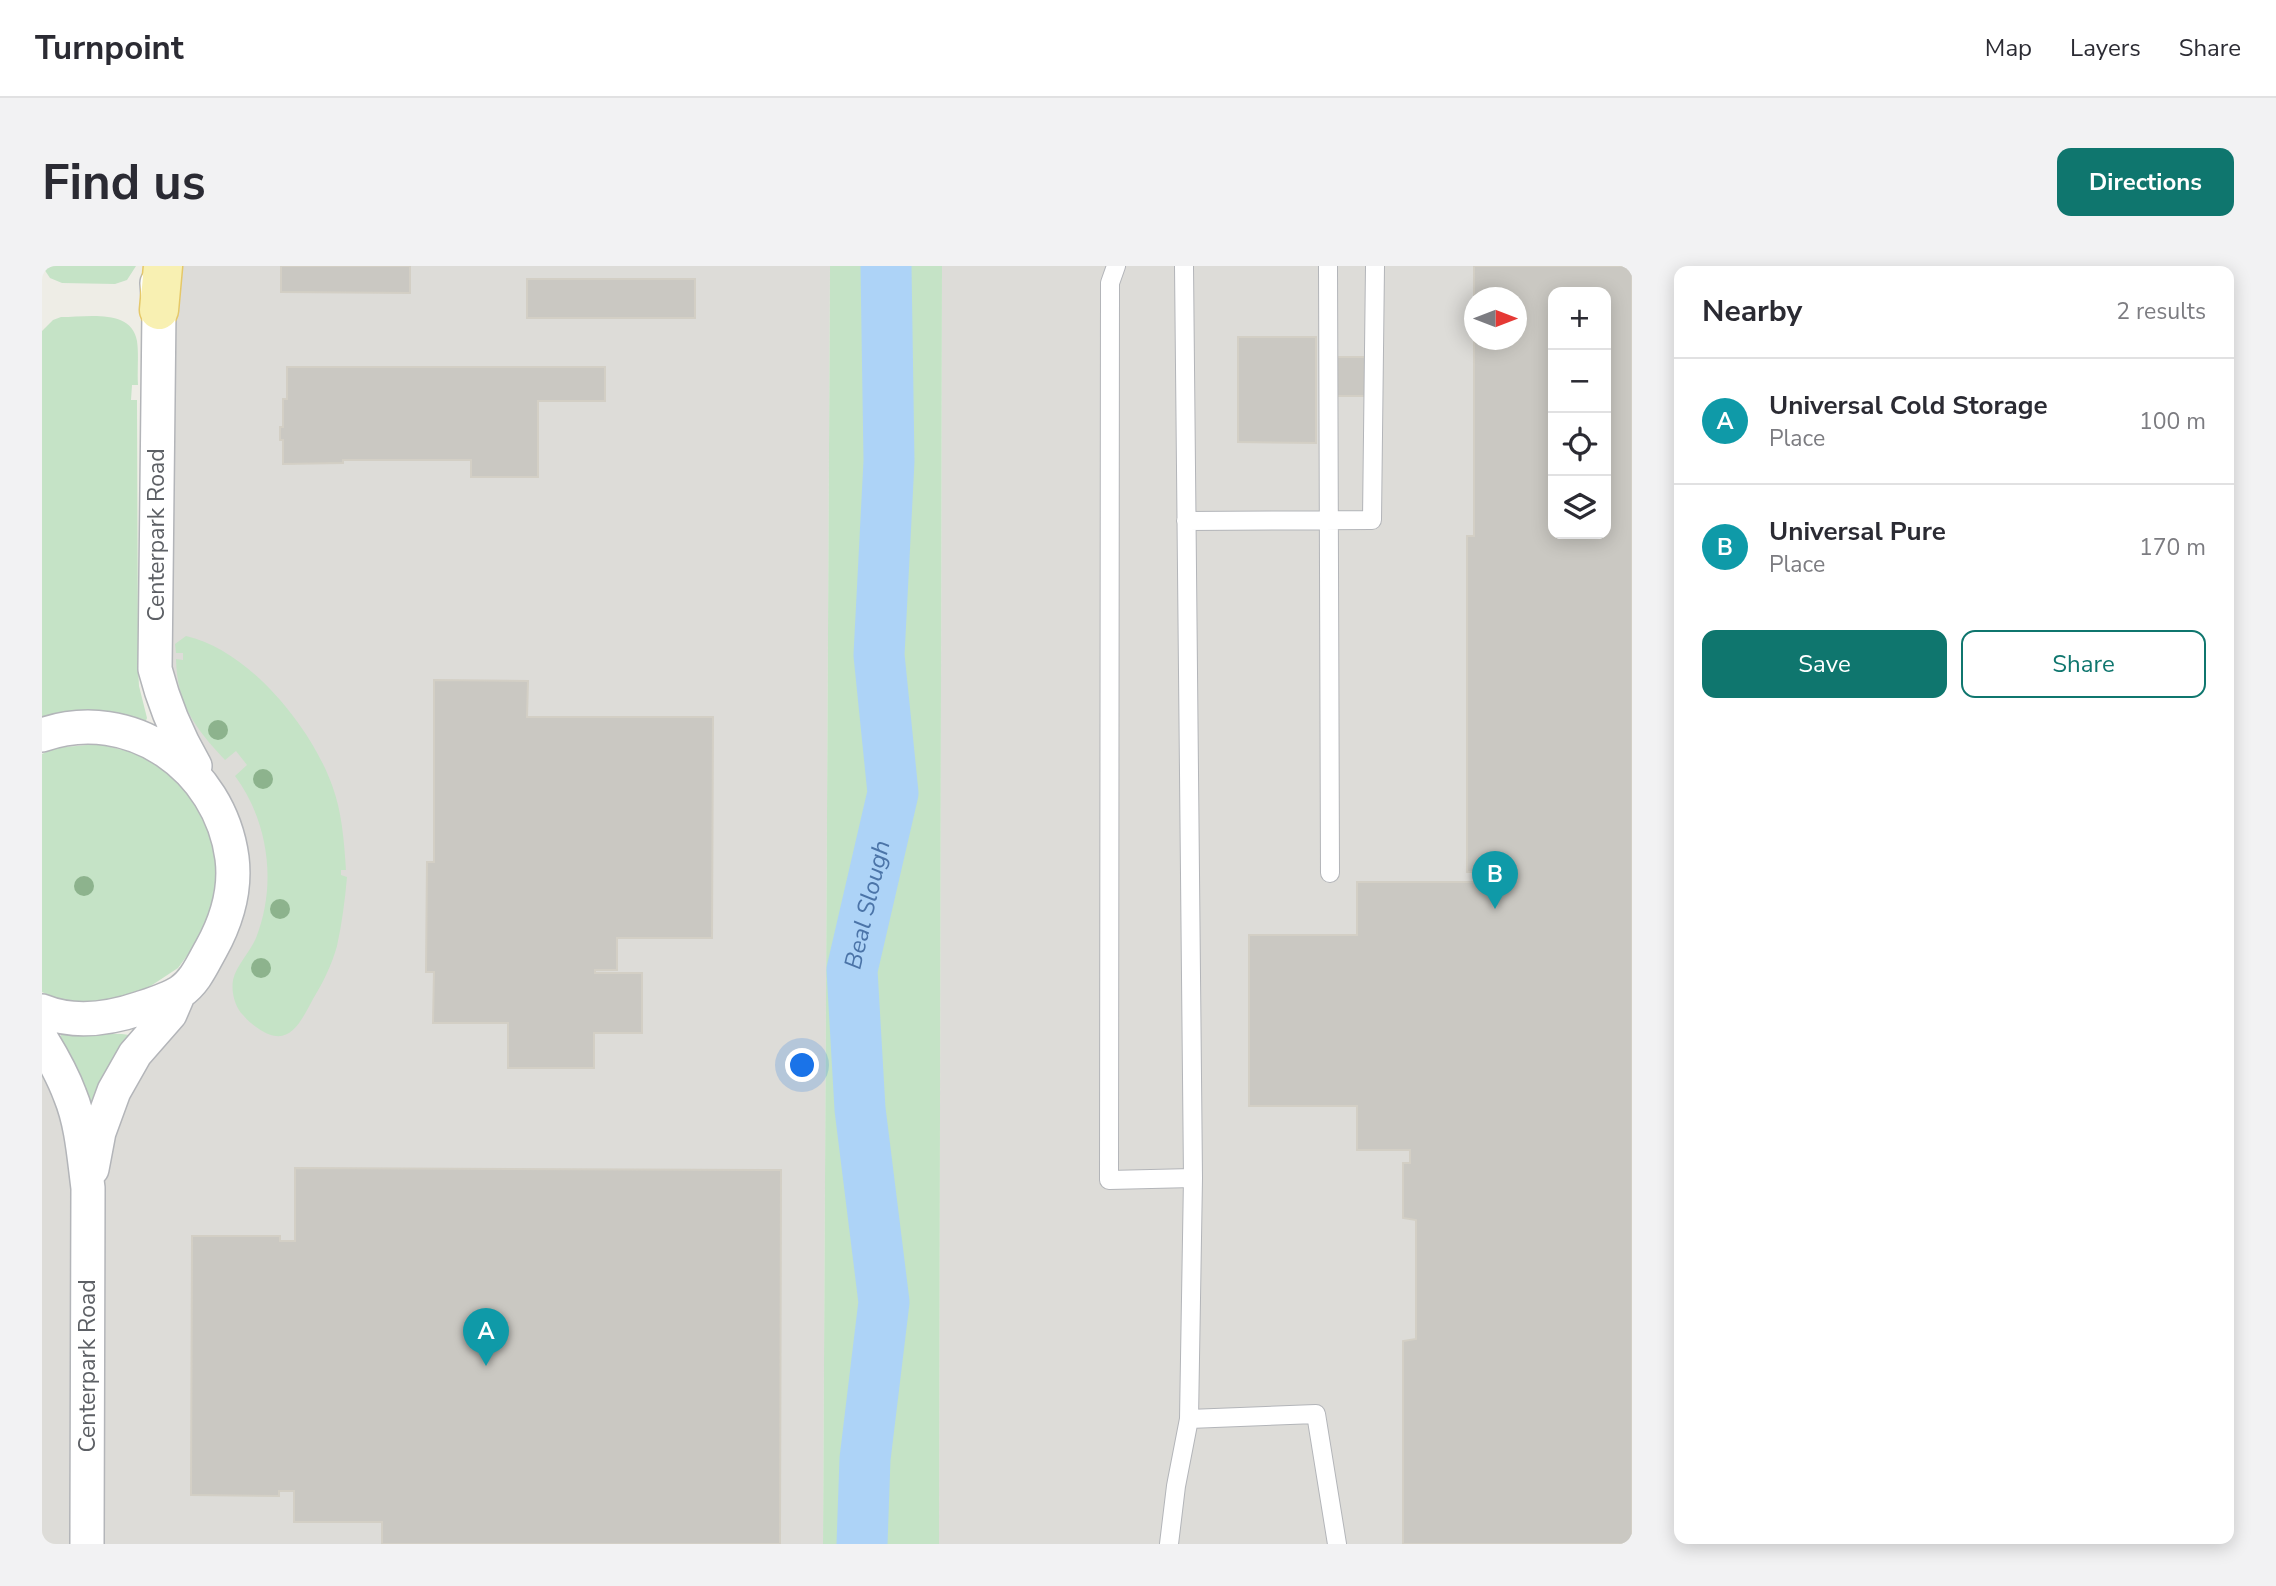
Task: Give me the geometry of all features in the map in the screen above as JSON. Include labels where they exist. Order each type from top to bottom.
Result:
[{"type":"main road","points":[[159,310],[163,266]]},
{"type":"street","name":"Centerpark Road","points":[[88,1188],[99,1132],[114,1091],[135,1054],[170,1014],[179,993],[194,980],[221,930],[231,896],[233,860],[225,825],[179,738],[163,699],[155,669],[159,310],[155,266]]},
{"type":"street","points":[[42,734],[57,729],[92,727],[126,732],[159,745],[187,766],[209,793]]},
{"type":"street","points":[[42,1011],[51,1015],[85,1019],[119,1015],[179,993]]},
{"type":"street","name":"Centerpark Road","points":[[42,1040],[71,1097],[81,1137],[88,1188],[87,1544]]},
{"type":"lane","points":[[1116,266],[1110,296],[1109,1180],[1193,1178]]},
{"type":"lane","points":[[1169,1544],[1176,1486],[1189,1419],[1193,1178],[1184,266]]},
{"type":"lane","points":[[1328,266],[1330,873]]},
{"type":"lane","points":[[1186,521],[1372,520],[1376,266]]},
{"type":"lane","points":[[1189,1419],[1316,1414],[1337,1544]]},
{"type":"shaded area","points":[[163,266],[830,266],[823,1544],[42,1544],[42,1040],[99,1132],[221,930],[163,699]]},
{"type":"shaded area","points":[[942,266],[1632,266],[1632,1544],[939,1544]]},
{"type":"green space","points":[[42,266],[136,266],[127,280],[115,284],[62,283],[50,278]]},
{"type":"green space","points":[[830,266],[942,266],[939,1544],[823,1544]]},
{"type":"green space","points":[[95,316],[117,319],[127,323],[137,341],[138,385],[132,385],[131,400],[137,400],[138,667],[139,686],[147,718],[145,723],[42,726],[42,331],[53,320],[61,317]]},
{"type":"green space","points":[[186,636],[210,644],[232,657],[275,694],[309,739],[332,785],[338,806],[346,870],[341,870],[341,875],[347,877],[337,946],[327,973],[303,1017],[286,1035],[269,1034],[257,1027],[240,1012],[234,999],[235,975],[256,938],[263,918],[268,876],[266,854],[256,813],[235,776],[247,765],[236,751],[225,760],[197,726],[184,702],[176,659],[183,660],[183,653],[176,653],[175,644]]},
{"type":"green space","points":[[98,744],[139,754],[176,777],[202,811],[217,851],[217,894],[203,934],[178,968],[143,991],[102,1003],[60,1000],[42,992],[42,754],[55,748]]},
{"type":"green space","points":[[61,1035],[129,1035],[132,1042],[92,1105],[87,1103],[59,1040]]},
{"type":"building","points":[[281,266],[410,266],[410,293],[281,292]]},
{"type":"building","points":[[1474,266],[1632,266],[1632,1544],[1403,1544],[1403,1341],[1416,1339],[1416,1220],[1403,1218],[1403,1163],[1410,1163],[1410,1150],[1357,1150],[1357,1106],[1249,1106],[1249,935],[1357,935],[1357,882],[1474,882],[1474,872],[1467,872],[1467,536],[1474,536],[1474,350],[1527,350],[1527,287],[1474,287]]},
{"type":"building","points":[[527,279],[695,279],[695,318],[527,318]]},
{"type":"building","points":[[1238,337],[1316,337],[1316,443],[1238,442]]},
{"type":"building","points":[[1337,357],[1368,357],[1368,396],[1337,396]]},
{"type":"building","points":[[287,367],[605,367],[605,401],[538,401],[538,477],[471,477],[471,460],[343,460],[343,463],[283,464],[280,427],[283,427],[283,399],[287,399]]},
{"type":"building","points":[[434,680],[528,681],[527,717],[713,717],[712,938],[617,938],[617,970],[595,970],[595,973],[642,973],[642,1033],[594,1033],[594,1068],[508,1068],[508,1023],[433,1023],[434,972],[426,972],[427,862],[434,862]]},
{"type":"building","points":[[295,1168],[781,1170],[780,1544],[382,1544],[382,1522],[294,1522],[294,1491],[279,1491],[279,1496],[191,1495],[192,1236],[280,1236],[280,1241],[295,1241]]},
{"type":"waterway","name":"Beal Slough","points":[[862,1544],[865,1459],[884,1302],[860,1109],[852,970],[893,793],[879,655],[889,461],[886,266]]},
{"type":"place","name":"Universal Pure","points":[[1495,909]]},
{"type":"place","name":"Universal Cold Storage","points":[[486,1366]]}]
